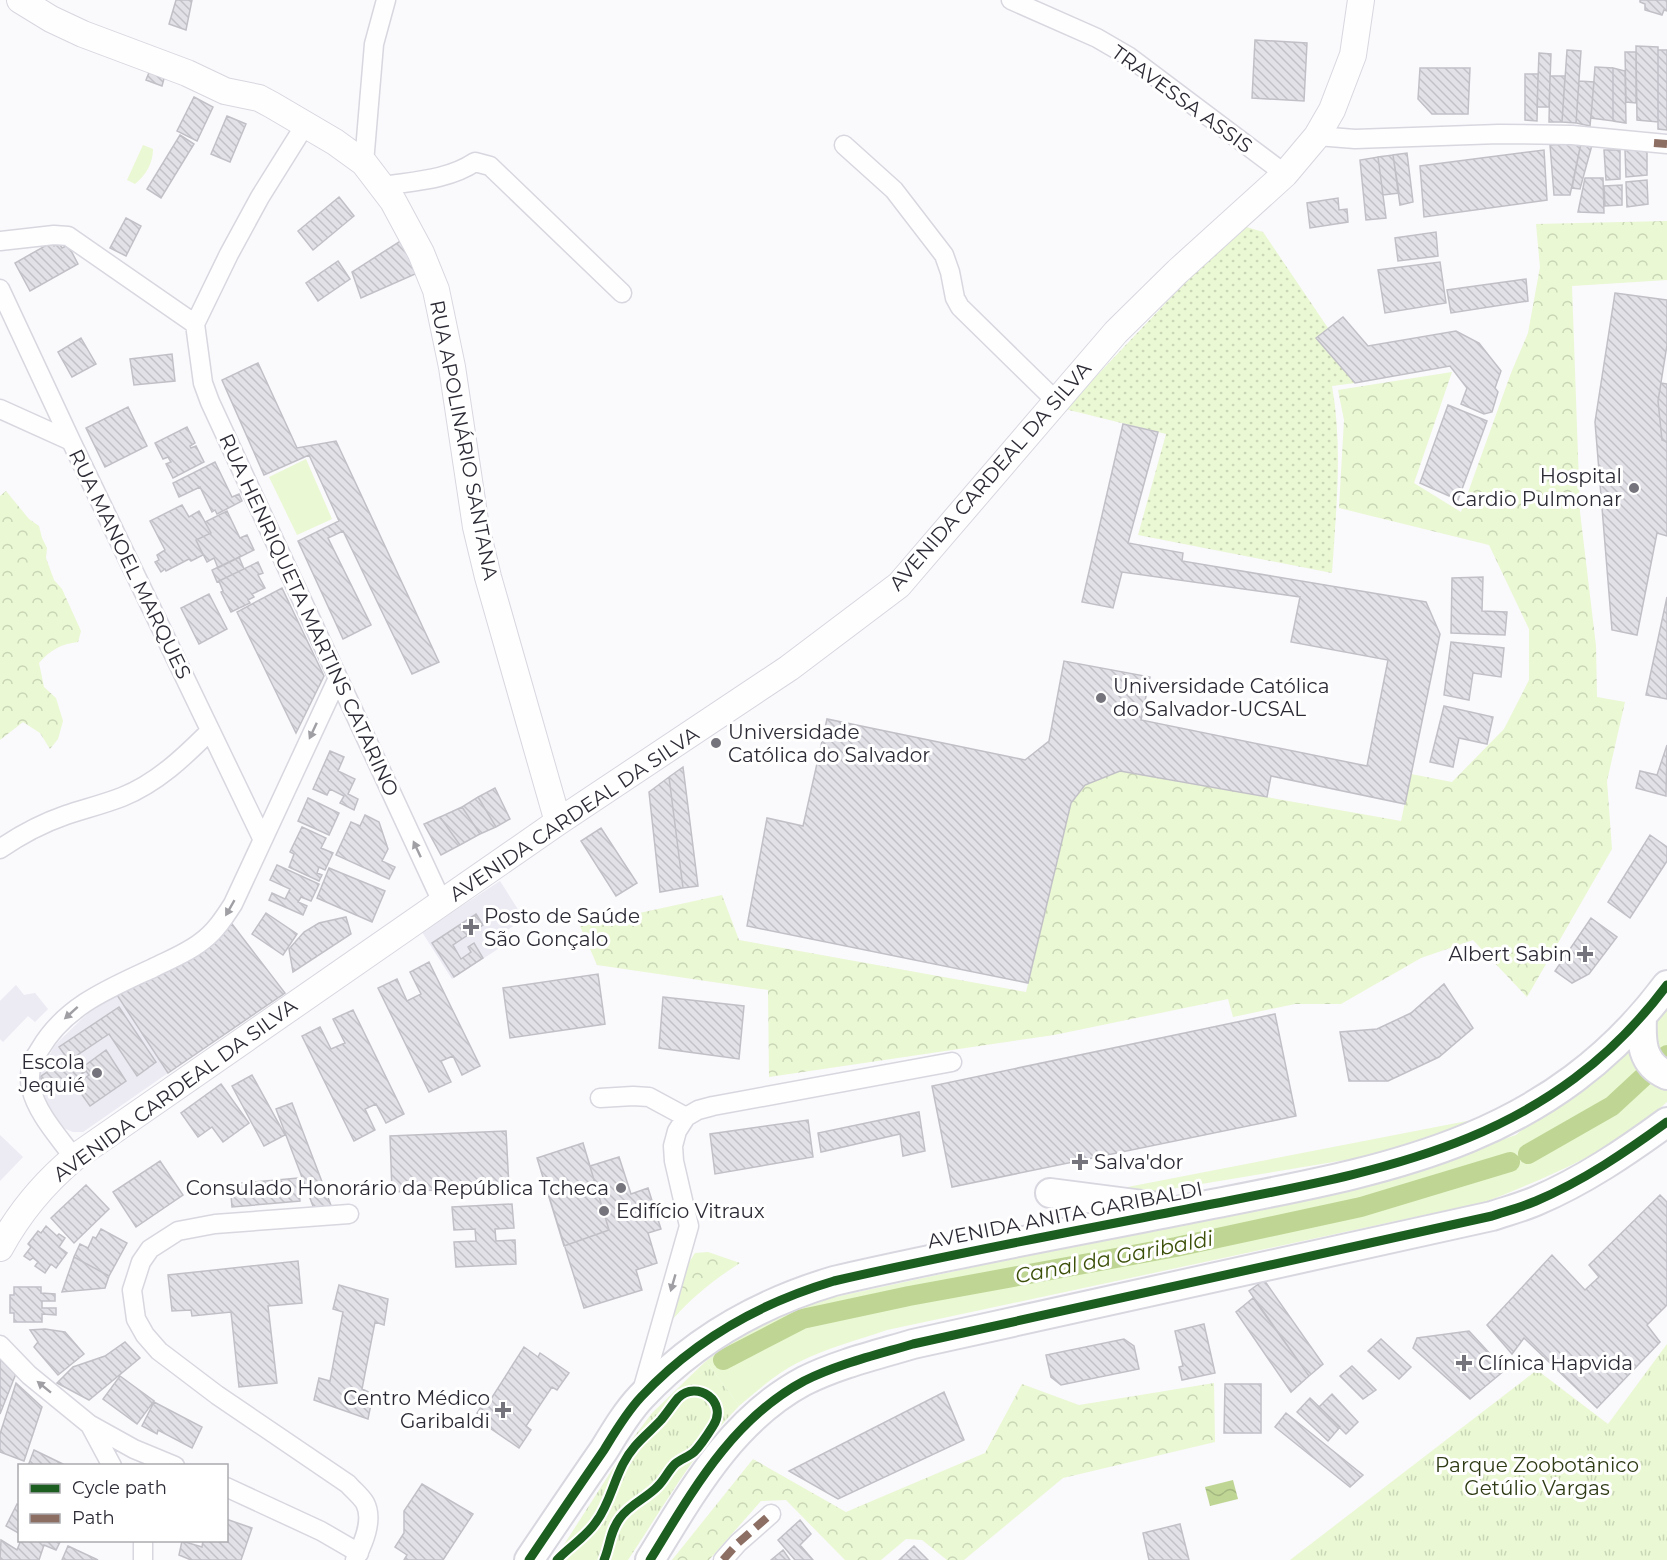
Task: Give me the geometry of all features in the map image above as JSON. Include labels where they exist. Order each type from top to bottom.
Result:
[{"type":"main road","name":"RUA APOLINÁRIO SANTANA","points":[[20,0],[51,19],[83,34],[187,73],[225,91],[260,98],[335,142],[364,163],[383,186],[422,253],[436,290],[452,367],[476,527],[488,577],[558,822]]},
{"type":"main road","name":"AVENIDA CARDEAL DA SILVA","points":[[0,1248],[19,1216],[36,1194],[74,1158],[558,822],[780,675],[898,585],[1116,332],[1186,264],[1285,174],[1317,136],[1336,102],[1353,56],[1361,0]]},
{"type":"main road","name":"AVENIDA ANITA GARIBALDI","points":[[530,1560],[639,1399],[692,1350],[720,1330],[752,1312],[801,1291],[879,1271],[1310,1184],[1398,1163],[1470,1138],[1538,1105],[1596,1061],[1642,1017],[1667,985]]},
{"type":"main road","points":[[1642,1017],[1641,1042],[1658,1069]]},
{"type":"main road","points":[[650,1560],[705,1472],[728,1442],[776,1398],[805,1381],[839,1366],[913,1344],[1492,1216],[1536,1201],[1585,1176],[1630,1149],[1667,1122]]},
{"type":"main road","points":[[1050,1192],[1181,1210]]},
{"type":"street","points":[[364,163],[374,44],[386,0]]},
{"type":"street","name":"TRAVESSA ASSIS","points":[[1011,0],[1097,38],[1128,56],[1285,174]]},
{"type":"street","points":[[0,241],[54,235],[68,236],[195,324],[260,197],[305,125]]},
{"type":"street","points":[[1317,136],[1365,138],[1499,134],[1562,135],[1661,144]]},
{"type":"street","points":[[844,146],[894,190],[944,255],[955,298],[960,307],[1056,401]]},
{"type":"street","points":[[383,186],[438,178],[461,172],[475,162],[490,166],[622,292]]},
{"type":"street","name":"RUA MANOEL MARQUES","points":[[0,289],[262,838]]},
{"type":"street","name":"RUA HENRIQUETA MARTINS CATARINO","points":[[195,324],[203,382],[210,402],[442,902]]},
{"type":"street","points":[[0,409],[71,441]]},
{"type":"street","points":[[74,1158],[47,1121],[31,1088],[32,1065],[37,1052],[46,1038],[80,1005],[103,991],[180,956],[219,926],[233,904],[338,678]]},
{"type":"street","points":[[0,849],[30,831],[63,816],[123,796],[150,783],[171,768],[210,731]]},
{"type":"street","points":[[639,1399],[689,1226],[674,1161],[673,1146],[677,1131],[686,1117],[712,1106],[952,1062]]},
{"type":"street","points":[[600,1098],[649,1097],[686,1117]]},
{"type":"street","points":[[228,1488],[321,1531],[357,1556],[368,1528],[365,1503],[348,1484],[217,1395],[159,1352],[135,1319],[132,1297],[135,1278],[150,1249],[178,1231],[215,1224],[350,1214]]},
{"type":"street","points":[[0,1346],[29,1375],[89,1424],[134,1449],[170,1464]]},
{"type":"street","points":[[89,1424],[111,1464]]},
{"type":"street","points":[[723,1560],[738,1543],[771,1514]]},
{"type":"street","points":[[143,1542],[144,1560]]},
{"type":"shaded area","name":"Posto de Saúde São Gonçalo","points":[[500,881],[524,919],[495,938],[501,947],[452,979],[422,932]]},
{"type":"shaded area","points":[[16,985],[24,995],[35,993],[48,1009],[35,1022],[28,1016],[3,1042],[0,1039],[0,1001]]},
{"type":"shaded area","points":[[117,995],[168,1073],[83,1132],[73,1132],[61,1127],[39,1096],[40,1073],[55,1045],[88,1013]]},
{"type":"shaded area","points":[[0,1135],[23,1157],[0,1181]]},
{"type":"green space","points":[[143,145],[153,149],[152,159],[146,173],[135,184],[127,180]]},
{"type":"green space","points":[[1667,221],[1667,280],[1572,286],[1580,512],[1596,646],[1597,697],[1625,702],[1607,781],[1612,849],[1527,997],[1473,940],[1421,958],[1341,1004],[1295,1004],[1233,1017],[1228,999],[1054,1035],[769,1077],[768,990],[597,965],[580,926],[722,895],[739,940],[1026,992],[1071,803],[1085,785],[1120,771],[1401,821],[1411,774],[1452,782],[1504,729],[1529,680],[1529,629],[1489,545],[1339,508],[1344,420],[1338,390],[1452,372],[1414,483],[1461,512],[1511,373],[1528,333],[1540,267],[1536,224]]},
{"type":"green space","points":[[1240,225],[1263,232],[1328,328],[1317,338],[1355,383],[1332,386],[1338,456],[1332,573],[1138,535],[1166,434],[1065,409]]},
{"type":"green space","points":[[306,459],[332,519],[297,535],[269,477]]},
{"type":"green space","points":[[6,491],[29,519],[39,526],[47,548],[46,558],[54,580],[62,589],[81,631],[78,642],[56,648],[39,663],[44,687],[56,698],[63,721],[58,739],[50,749],[40,733],[23,722],[0,740],[0,496]]},
{"type":"green space","points":[[1667,1004],[1667,1102],[1635,1129],[1599,1151],[1485,1202],[887,1330],[832,1348],[791,1366],[739,1406],[706,1361],[737,1337],[771,1318],[812,1302],[1391,1177],[1516,1135]]},
{"type":"green space","points":[[1503,1114],[1394,1152],[1141,1194],[1107,1191]]},
{"type":"green space","points":[[708,1252],[740,1263],[705,1288],[673,1319],[688,1264],[695,1253]]},
{"type":"green space","name":"Parque Zoobotânico Getúlio Vargas","points":[[1667,1344],[1667,1560],[1290,1560],[1537,1370],[1608,1424]]},
{"type":"green space","points":[[706,1361],[739,1406],[693,1461],[628,1560],[554,1560],[630,1442],[652,1413]]},
{"type":"green space","points":[[1214,1383],[1215,1442],[1063,1478],[964,1560],[947,1560],[922,1540],[906,1539],[881,1560],[845,1560],[786,1500],[761,1501],[709,1560],[672,1560],[753,1459],[846,1512],[985,1453],[1022,1384],[1079,1405]]},
{"type":"water","points":[[1233,1480],[1238,1499],[1210,1506],[1205,1487]]},
{"type":"building","points":[[176,0],[192,0],[186,30],[169,24]]},
{"type":"building","points":[[1640,0],[1667,0],[1667,11],[1664,10],[1662,15],[1645,10],[1645,4]]},
{"type":"building","points":[[1255,40],[1307,43],[1304,101],[1252,98]]},
{"type":"building","points":[[1636,46],[1658,47],[1658,122],[1637,120]]},
{"type":"building","points":[[1567,50],[1581,51],[1576,123],[1562,122]]},
{"type":"building","points":[[1658,50],[1667,50],[1667,130],[1658,129]]},
{"type":"building","points":[[1625,52],[1636,52],[1636,103],[1626,102]]},
{"type":"building","points":[[1539,53],[1551,54],[1549,107],[1537,107]]},
{"type":"building","points":[[1595,67],[1613,68],[1613,121],[1591,118]]},
{"type":"building","points":[[1420,68],[1470,68],[1468,114],[1432,114],[1418,99]]},
{"type":"building","points":[[1613,68],[1625,71],[1626,123],[1613,121]]},
{"type":"building","points":[[150,70],[165,75],[162,86],[146,80]]},
{"type":"building","points":[[1525,74],[1538,74],[1537,121],[1525,120]]},
{"type":"building","points":[[1550,76],[1565,76],[1562,122],[1549,122]]},
{"type":"building","points":[[1579,81],[1594,82],[1590,126],[1576,123]]},
{"type":"building","points":[[194,97],[213,107],[197,141],[177,131]]},
{"type":"building","points":[[227,116],[246,124],[230,162],[211,154]]},
{"type":"building","points":[[180,135],[194,144],[161,198],[147,189]]},
{"type":"building","points":[[1581,143],[1592,145],[1580,189],[1572,188]]},
{"type":"building","points":[[1581,143],[1570,195],[1554,195],[1550,145]]},
{"type":"building","points":[[1647,149],[1647,175],[1626,177],[1625,150]]},
{"type":"building","points":[[1544,150],[1547,200],[1424,217],[1420,166]]},
{"type":"building","points":[[1604,150],[1620,150],[1620,179],[1606,180]]},
{"type":"building","points":[[1407,153],[1413,202],[1400,205],[1393,155]]},
{"type":"building","points":[[1393,155],[1399,193],[1383,195],[1378,157]]},
{"type":"building","points":[[1378,157],[1386,218],[1366,220],[1360,160]]},
{"type":"building","points":[[1585,178],[1603,178],[1604,213],[1578,212]]},
{"type":"building","points":[[1647,180],[1648,204],[1627,207],[1626,182]]},
{"type":"building","points":[[1622,185],[1622,205],[1605,206],[1604,186]]},
{"type":"building","points":[[339,197],[354,216],[313,250],[298,231]]},
{"type":"building","points":[[1338,198],[1339,210],[1347,209],[1348,222],[1310,228],[1307,203]]},
{"type":"building","points":[[126,218],[141,226],[126,256],[110,248]]},
{"type":"building","points":[[1436,232],[1438,256],[1398,261],[1395,238]]},
{"type":"building","points":[[402,240],[422,271],[361,298],[352,272]]},
{"type":"building","points":[[52,242],[54,246],[59,243],[62,248],[68,245],[78,264],[30,291],[15,263]]},
{"type":"building","points":[[338,261],[350,279],[318,301],[306,283]]},
{"type":"building","points":[[1440,262],[1446,303],[1385,313],[1378,270]]},
{"type":"building","points":[[1526,279],[1528,301],[1451,313],[1447,290]]},
{"type":"building","name":"Hospital Cardio Pulmonar","points":[[1615,293],[1667,300],[1667,345],[1658,401],[1662,440],[1667,442],[1667,536],[1657,533],[1637,635],[1612,630],[1595,422]]},
{"type":"building","points":[[1343,317],[1368,346],[1456,331],[1479,343],[1501,371],[1495,388],[1498,392],[1492,412],[1484,414],[1461,404],[1467,388],[1450,366],[1355,383],[1316,338]]},
{"type":"building","points":[[81,338],[96,364],[72,377],[58,352]]},
{"type":"building","points":[[172,354],[175,381],[134,385],[130,359]]},
{"type":"building","points":[[258,363],[297,448],[336,441],[439,662],[412,674],[343,531],[328,538],[371,625],[343,639],[298,541],[339,521],[309,455],[264,475],[222,380]]},
{"type":"building","points":[[1661,383],[1667,384],[1667,442],[1662,440],[1658,401]]},
{"type":"building","points":[[1448,405],[1487,421],[1458,500],[1420,483]]},
{"type":"building","points":[[128,407],[147,446],[105,467],[86,428]]},
{"type":"building","name":"Universidade Católica do Salvador-UCSAL","points":[[1123,424],[1158,432],[1128,543],[1183,553],[1182,561],[1426,602],[1440,634],[1405,804],[1271,776],[1267,797],[1120,771],[1085,785],[1071,803],[1028,983],[747,926],[767,818],[803,826],[827,719],[1025,760],[1049,741],[1064,661],[1150,677],[1141,720],[1367,766],[1388,660],[1291,642],[1300,597],[1122,572],[1113,608],[1082,602]]},
{"type":"building","points":[[187,427],[195,443],[190,446],[191,448],[196,446],[204,462],[173,478],[166,464],[171,462],[168,457],[163,459],[155,443]]},
{"type":"building","points":[[215,462],[232,497],[239,494],[242,501],[217,514],[215,510],[212,512],[200,487],[179,497],[173,483]]},
{"type":"building","points":[[182,505],[189,517],[199,511],[211,533],[196,540],[203,555],[161,572],[155,562],[159,560],[157,555],[165,550],[150,521]]},
{"type":"building","points":[[227,511],[240,538],[247,535],[254,550],[218,568],[214,558],[207,562],[196,540],[211,533],[205,522]]},
{"type":"building","points":[[239,557],[244,569],[217,582],[212,570]]},
{"type":"building","points":[[258,562],[263,573],[258,575],[265,588],[252,594],[254,597],[248,600],[250,603],[231,612],[221,592],[223,591],[219,581]]},
{"type":"building","points":[[1483,577],[1482,611],[1507,612],[1505,635],[1451,633],[1452,578]]},
{"type":"building","points":[[282,588],[324,676],[296,733],[237,612]]},
{"type":"building","points":[[209,594],[227,629],[199,644],[181,608]]},
{"type":"building","points":[[1667,597],[1667,699],[1646,695]]},
{"type":"building","points":[[1451,642],[1504,648],[1501,677],[1473,673],[1469,700],[1444,695]]},
{"type":"building","points":[[1444,706],[1493,717],[1487,744],[1459,738],[1453,767],[1430,762]]},
{"type":"building","points":[[1667,745],[1666,796],[1636,788],[1640,771],[1657,775]]},
{"type":"building","points":[[330,751],[344,757],[338,771],[355,779],[348,794],[358,799],[354,810],[340,803],[344,796],[330,789],[327,795],[313,789]]},
{"type":"building","points":[[683,767],[698,886],[683,888],[669,777]]},
{"type":"building","points":[[669,777],[683,888],[660,892],[649,792]]},
{"type":"building","points":[[495,788],[510,819],[496,827],[478,797]]},
{"type":"building","points":[[478,797],[496,827],[480,834],[462,807]]},
{"type":"building","points":[[308,798],[339,813],[329,835],[298,821]]},
{"type":"building","points":[[462,807],[480,834],[460,845],[440,817]]},
{"type":"building","points":[[365,815],[379,822],[388,849],[382,861],[395,867],[389,879],[336,855],[351,822],[360,826]]},
{"type":"building","points":[[440,817],[460,845],[441,855],[424,824]]},
{"type":"building","points":[[302,827],[326,838],[321,848],[333,853],[325,870],[319,867],[317,873],[322,875],[319,881],[289,867],[294,854],[290,852]]},
{"type":"building","points":[[601,828],[637,883],[616,896],[581,841]]},
{"type":"building","points":[[1650,835],[1667,847],[1667,861],[1630,918],[1608,902]]},
{"type":"building","points":[[277,865],[319,884],[311,901],[301,897],[298,902],[307,906],[303,915],[269,900],[272,893],[285,899],[290,889],[270,880]]},
{"type":"building","points":[[329,868],[385,891],[372,922],[317,898]]},
{"type":"building","points":[[266,913],[297,934],[283,955],[252,934]]},
{"type":"building","points":[[476,914],[483,925],[453,945],[461,959],[471,952],[468,947],[474,943],[483,958],[454,977],[432,943]]},
{"type":"building","points":[[346,917],[351,934],[293,972],[289,949],[304,932],[319,923]]},
{"type":"building","name":"Albert Sabin","points":[[1591,918],[1617,937],[1589,974],[1572,983],[1555,971]]},
{"type":"building","points":[[232,924],[285,993],[168,1073],[117,995]]},
{"type":"building","points":[[429,962],[480,1066],[462,1075],[453,1056],[441,1061],[451,1082],[429,1092],[378,988],[397,979],[407,1001],[421,994],[410,972]]},
{"type":"building","points":[[598,974],[605,1024],[510,1038],[503,988]]},
{"type":"building","points":[[1444,984],[1473,1028],[1439,1057],[1388,1081],[1349,1081],[1340,1032],[1377,1029],[1411,1013]]},
{"type":"building","points":[[663,997],[744,1006],[739,1059],[659,1048]]},
{"type":"building","points":[[119,1007],[156,1062],[137,1076],[109,1034],[76,1056],[86,1071],[52,1094],[40,1077],[67,1058],[59,1047]]},
{"type":"building","points":[[353,1010],[404,1114],[386,1123],[376,1104],[365,1109],[375,1130],[354,1141],[302,1036],[320,1027],[331,1049],[345,1043],[333,1019]]},
{"type":"building","points":[[1275,1014],[1296,1116],[952,1187],[932,1086]]},
{"type":"building","points":[[106,1050],[126,1081],[90,1106],[75,1085],[89,1075],[83,1067]]},
{"type":"building","points":[[252,1075],[285,1135],[264,1146],[232,1086]]},
{"type":"building","points":[[221,1084],[249,1123],[223,1142],[212,1127],[198,1137],[181,1113]]},
{"type":"building","points":[[292,1103],[332,1208],[316,1214],[276,1109]]},
{"type":"building","points":[[919,1112],[925,1151],[903,1156],[900,1134],[821,1152],[818,1133]]},
{"type":"building","points":[[808,1120],[813,1157],[715,1174],[710,1134]]},
{"type":"building","points":[[506,1131],[509,1187],[392,1192],[390,1136]]},
{"type":"building","name":"Edifício Vitraux","points":[[583,1143],[590,1166],[619,1157],[631,1194],[648,1188],[661,1229],[648,1233],[657,1263],[636,1270],[642,1290],[584,1308],[537,1158]]},
{"type":"building","points":[[583,1143],[609,1230],[564,1246],[537,1158]]},
{"type":"building","points":[[160,1161],[183,1195],[136,1227],[113,1192]]},
{"type":"building","points":[[298,1178],[300,1201],[232,1207],[230,1184]]},
{"type":"building","points":[[86,1185],[109,1209],[74,1243],[51,1218]]},
{"type":"building","points":[[1660,1195],[1667,1202],[1667,1305],[1647,1325],[1660,1342],[1597,1408],[1524,1338],[1512,1354],[1487,1325],[1552,1255],[1585,1290],[1599,1277],[1589,1265]]},
{"type":"building","points":[[512,1204],[514,1228],[495,1229],[496,1241],[515,1240],[516,1264],[456,1267],[454,1242],[476,1241],[475,1229],[454,1230],[452,1207]]},
{"type":"building","points":[[46,1226],[57,1236],[59,1234],[65,1238],[59,1247],[67,1253],[56,1268],[51,1264],[45,1273],[35,1266],[38,1262],[24,1256],[31,1247],[28,1244],[38,1231],[41,1233]]},
{"type":"building","points":[[101,1229],[127,1243],[109,1276],[74,1257],[80,1244],[88,1248],[93,1237],[96,1238]]},
{"type":"building","points":[[74,1257],[109,1276],[105,1288],[62,1292]]},
{"type":"building","points":[[298,1261],[302,1303],[268,1306],[277,1383],[239,1387],[231,1312],[192,1316],[191,1310],[172,1311],[168,1275]]},
{"type":"building","points":[[1264,1280],[1323,1364],[1309,1376],[1249,1291]]},
{"type":"building","points":[[339,1285],[388,1299],[384,1325],[375,1322],[362,1389],[373,1394],[368,1419],[314,1400],[319,1378],[330,1381],[343,1312],[333,1309]]},
{"type":"building","points":[[14,1287],[41,1287],[41,1293],[55,1294],[55,1301],[42,1301],[42,1308],[56,1308],[56,1315],[42,1314],[42,1322],[14,1322],[14,1313],[10,1313],[10,1295],[14,1295]]},
{"type":"building","points":[[1253,1298],[1309,1376],[1291,1392],[1236,1312]]},
{"type":"building","points":[[1204,1324],[1215,1373],[1182,1380],[1179,1367],[1183,1366],[1175,1331]]},
{"type":"building","points":[[45,1329],[65,1332],[84,1354],[58,1375],[34,1347],[38,1342],[30,1330]]},
{"type":"building","points":[[1469,1331],[1505,1370],[1470,1399],[1413,1348],[1417,1338]]},
{"type":"building","points":[[1124,1339],[1134,1346],[1139,1369],[1061,1385],[1051,1377],[1046,1355]]},
{"type":"building","points":[[1381,1339],[1411,1367],[1399,1379],[1368,1351]]},
{"type":"building","points":[[125,1342],[140,1358],[89,1400],[57,1383],[73,1367],[105,1356]]},
{"type":"building","points":[[524,1347],[538,1357],[540,1353],[569,1373],[557,1390],[552,1387],[526,1426],[531,1430],[519,1448],[487,1426],[489,1422],[477,1413],[486,1399],[491,1399]]},
{"type":"building","points":[[0,1354],[17,1371],[0,1414]]},
{"type":"building","points":[[1352,1366],[1376,1390],[1363,1399],[1340,1376]]},
{"type":"building","points":[[120,1376],[154,1401],[137,1424],[103,1399]]},
{"type":"building","points":[[16,1383],[42,1407],[24,1461],[0,1452],[0,1434]]},
{"type":"building","points":[[1225,1384],[1261,1384],[1261,1433],[1224,1433]]},
{"type":"building","points":[[944,1392],[964,1440],[838,1499],[789,1471]]},
{"type":"building","points":[[1332,1394],[1358,1422],[1346,1434],[1319,1407]]},
{"type":"building","points":[[1310,1398],[1340,1427],[1328,1441],[1297,1412]]},
{"type":"building","points":[[154,1402],[202,1427],[192,1448],[158,1430],[157,1434],[142,1426]]},
{"type":"building","points":[[1286,1413],[1363,1475],[1350,1487],[1275,1427]]},
{"type":"building","points":[[34,1450],[63,1464],[29,1464]]},
{"type":"building","points":[[422,1484],[473,1514],[443,1560],[404,1560],[407,1555],[395,1547],[404,1533],[404,1511]]},
{"type":"building","points":[[17,1504],[18,1533],[6,1526]]},
{"type":"building","points":[[228,1520],[252,1528],[241,1560],[191,1560],[179,1555],[182,1542],[202,1547],[203,1542],[228,1542]]},
{"type":"building","points":[[800,1520],[811,1534],[800,1545],[813,1560],[795,1560],[778,1540]]},
{"type":"building","points":[[1180,1524],[1189,1560],[1149,1560],[1143,1533]]},
{"type":"building","points":[[1,1540],[17,1550],[20,1542],[60,1542],[56,1550],[44,1545],[39,1560],[0,1560]]},
{"type":"building","points":[[68,1546],[98,1560],[62,1560]]},
{"type":"building","points":[[914,1546],[928,1560],[899,1560]]},
{"type":"building","points":[[783,1550],[790,1560],[771,1560]]},
{"type":"waterway","name":"Canal da Garibaldi","points":[[1528,1154],[1612,1106],[1667,1055]]},
{"type":"waterway","name":"Canal da Garibaldi","points":[[723,1360],[802,1319],[909,1296],[1176,1247],[1361,1207],[1510,1162]]},
{"type":"marked path","points":[[1654,143],[1667,144]]},
{"type":"marked path","points":[[723,1560],[738,1543],[771,1514]]},
{"type":"cycle path","points":[[529,1560],[641,1397],[683,1358],[754,1312],[834,1281],[1320,1182],[1386,1166],[1449,1146],[1509,1119],[1565,1085],[1618,1041],[1667,985]]},
{"type":"cycle path","points":[[650,1560],[698,1484],[734,1437],[778,1397],[817,1375],[857,1360],[913,1344],[1492,1216],[1531,1203],[1571,1184],[1620,1155],[1667,1122]]},
{"type":"cycle path","points":[[557,1560],[596,1522],[627,1457],[678,1398],[694,1391],[709,1396],[717,1409],[717,1417],[711,1429],[694,1452],[675,1464],[658,1486],[620,1518],[612,1533],[604,1560]]},
{"type":"place","name":"Hospital Cardio Pulmonar","points":[[1634,488]]},
{"type":"place","name":"Universidade Católica do Salvador-UCSAL","points":[[1101,698]]},
{"type":"place","name":"Universidade Católica do Salvador","points":[[716,743]]},
{"type":"place","name":"Posto de Saúde São Gonçalo","points":[[471,927]]},
{"type":"place","name":"Albert Sabin","points":[[1585,954]]},
{"type":"place","name":"Escola Jequié","points":[[97,1073]]},
{"type":"place","name":"Salva'dor","points":[[1080,1162]]},
{"type":"place","name":"Consulado Honorário da República Tcheca","points":[[621,1188]]},
{"type":"place","name":"Edifício Vitraux","points":[[604,1211]]},
{"type":"place","name":"Clínica Hapvida","points":[[1464,1363]]},
{"type":"place","name":"Centro Médico Garibaldi","points":[[503,1410]]}]
